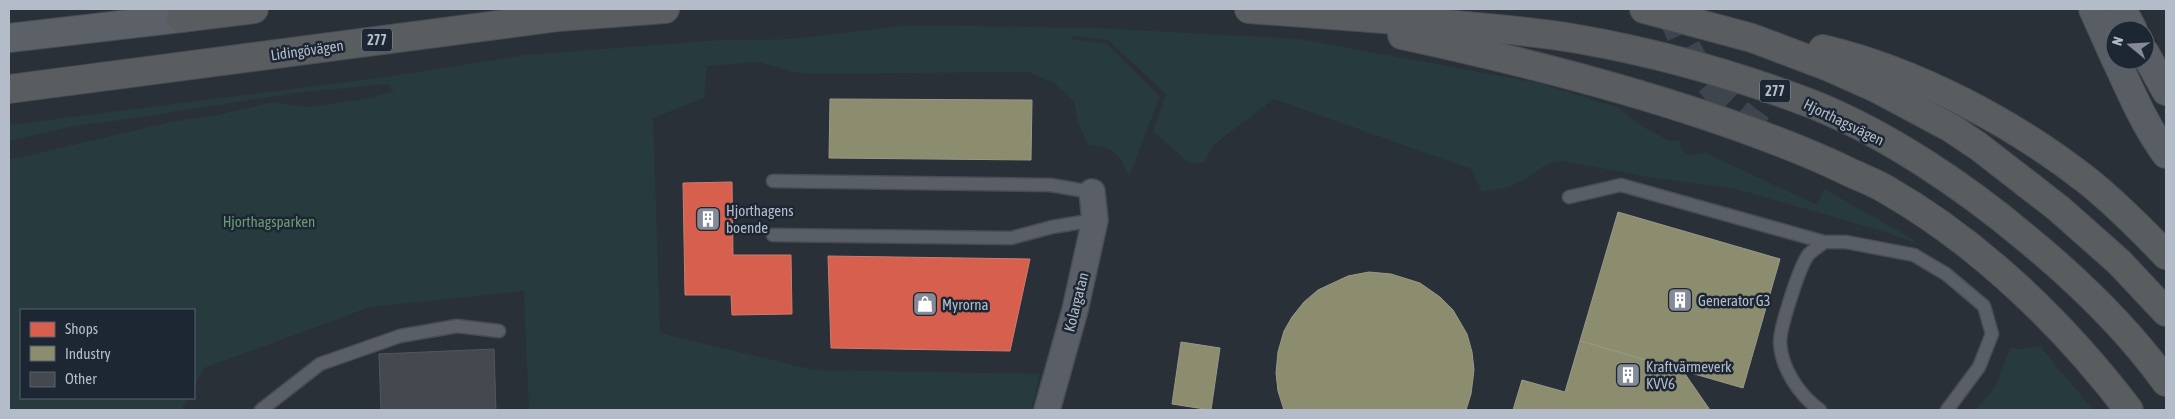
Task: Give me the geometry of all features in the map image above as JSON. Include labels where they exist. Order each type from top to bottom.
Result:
[{"type":"highway","points":[[181,18],[254,9]]},
{"type":"highway","name":"Lidingövägen","points":[[9,89],[558,17],[665,9]]},
{"type":"highway","name":"277","points":[[1249,9],[1291,12]]},
{"type":"highway","points":[[1644,9],[1752,38],[1829,67],[1876,88],[1951,128],[1978,146],[2058,208],[2119,262],[2166,312]]},
{"type":"highway","points":[[1291,12],[1482,52],[1625,89],[1768,137],[1804,151],[1887,190],[1947,230],[1997,270],[2055,322],[2097,368],[2129,410]]},
{"type":"highway","name":"Hjorthagsvägen","points":[[1291,12],[1497,28],[1576,39],[1640,52],[1723,73],[1813,105],[1870,132],[1928,167],[1997,214],[2064,270],[2148,357],[2166,382]]},
{"type":"highway","points":[[1752,38],[1797,43],[1841,53],[1935,89],[1992,117],[2041,147],[2090,183],[2166,255]]},
{"type":"highway","points":[[9,103],[91,79]]},
{"type":"main road","points":[[2093,9],[2105,35]]},
{"type":"main road","points":[[9,38],[181,18]]},
{"type":"main road","points":[[2121,70],[2132,96],[2158,144],[2166,154]]},
{"type":"main road","points":[[2154,70],[2166,91]]},
{"type":"street","name":"Kolargatan","points":[[1047,410],[1075,310],[1096,220],[1092,192]]},
{"type":"lane","points":[[773,181],[1050,185],[1092,192]]},
{"type":"lane","points":[[1568,197],[1621,185],[1824,242],[1846,242],[1914,255],[1946,274],[1984,306],[1992,334],[1979,367],[1947,410]]},
{"type":"lane","points":[[773,235],[1011,238],[1052,227],[1096,220]]},
{"type":"lane","points":[[1820,410],[1809,402],[1788,374],[1780,342],[1790,299],[1808,255],[1824,242]]},
{"type":"lane","points":[[261,410],[320,364],[400,336],[457,326],[500,331]]},
{"type":"green space","name":"Hjorthagsparken","points":[[911,25],[1096,28],[1299,39],[1539,83],[1619,108],[1642,126],[1667,140],[1680,140],[1680,146],[1686,155],[1706,153],[1817,205],[1824,189],[1911,238],[1918,244],[1879,230],[1736,189],[1648,177],[1563,161],[1547,164],[1524,180],[1508,187],[1482,192],[1471,169],[1274,99],[1213,145],[1205,162],[1191,164],[1153,132],[1166,94],[1108,40],[1071,36],[1072,39],[1107,44],[1160,97],[1129,176],[1115,153],[1105,148],[1089,145],[1079,125],[1074,101],[1054,83],[1028,72],[810,74],[794,72],[759,62],[707,66],[704,98],[653,118],[660,333],[814,370],[1040,374],[1031,410],[529,410],[524,291],[370,307],[204,368],[195,384],[195,309],[20,309],[20,399],[187,399],[181,410],[9,410],[9,160],[175,121],[213,116],[273,102],[308,107],[372,98],[394,91],[388,84],[295,93],[74,126],[9,141],[9,125],[392,76],[526,55],[720,40],[791,39]]},
{"type":"green space","points":[[2040,346],[2093,410],[1976,410],[1996,385],[2010,348],[2021,349]]},
{"type":"building: Shops","name":"Hjorthagens boende","points":[[732,182],[733,255],[791,255],[792,314],[732,315],[731,295],[685,295],[683,183]]},
{"type":"building: Shops","name":"Myrorna","points":[[828,256],[1030,259],[1010,351],[831,348]]},
{"type":"building: Industry","points":[[830,99],[1032,100],[1031,160],[829,158]]},
{"type":"building: Industry","name":"Generator G3","points":[[1618,212],[1780,259],[1743,388],[1580,341]]},
{"type":"building: Industry","points":[[1369,272],[1391,274],[1420,283],[1440,297],[1453,310],[1467,334],[1472,352],[1474,370],[1471,394],[1466,410],[1284,410],[1278,391],[1276,373],[1278,352],[1284,331],[1292,317],[1304,302],[1318,290],[1348,276]]},
{"type":"building: Industry","name":"Kraftvärmeverk KVV6","points":[[1580,341],[1683,371],[1710,410],[1513,410],[1522,380],[1565,392]]},
{"type":"building: Industry","points":[[1181,342],[1220,348],[1211,410],[1172,404]]},
{"type":"building: Other","points":[[494,349],[496,410],[381,410],[379,354]]},
{"type":"tunnel","points":[[1670,9],[1686,47],[1707,80],[1733,108],[1766,133]]},
{"type":"place","name":"Hjorthagens boende","points":[[708,219]]},
{"type":"place","name":"Generator G3","points":[[1680,300]]},
{"type":"place","name":"Myrorna","points":[[925,304]]},
{"type":"place","name":"Kraftvärmeverk KVV6","points":[[1628,375]]}]
